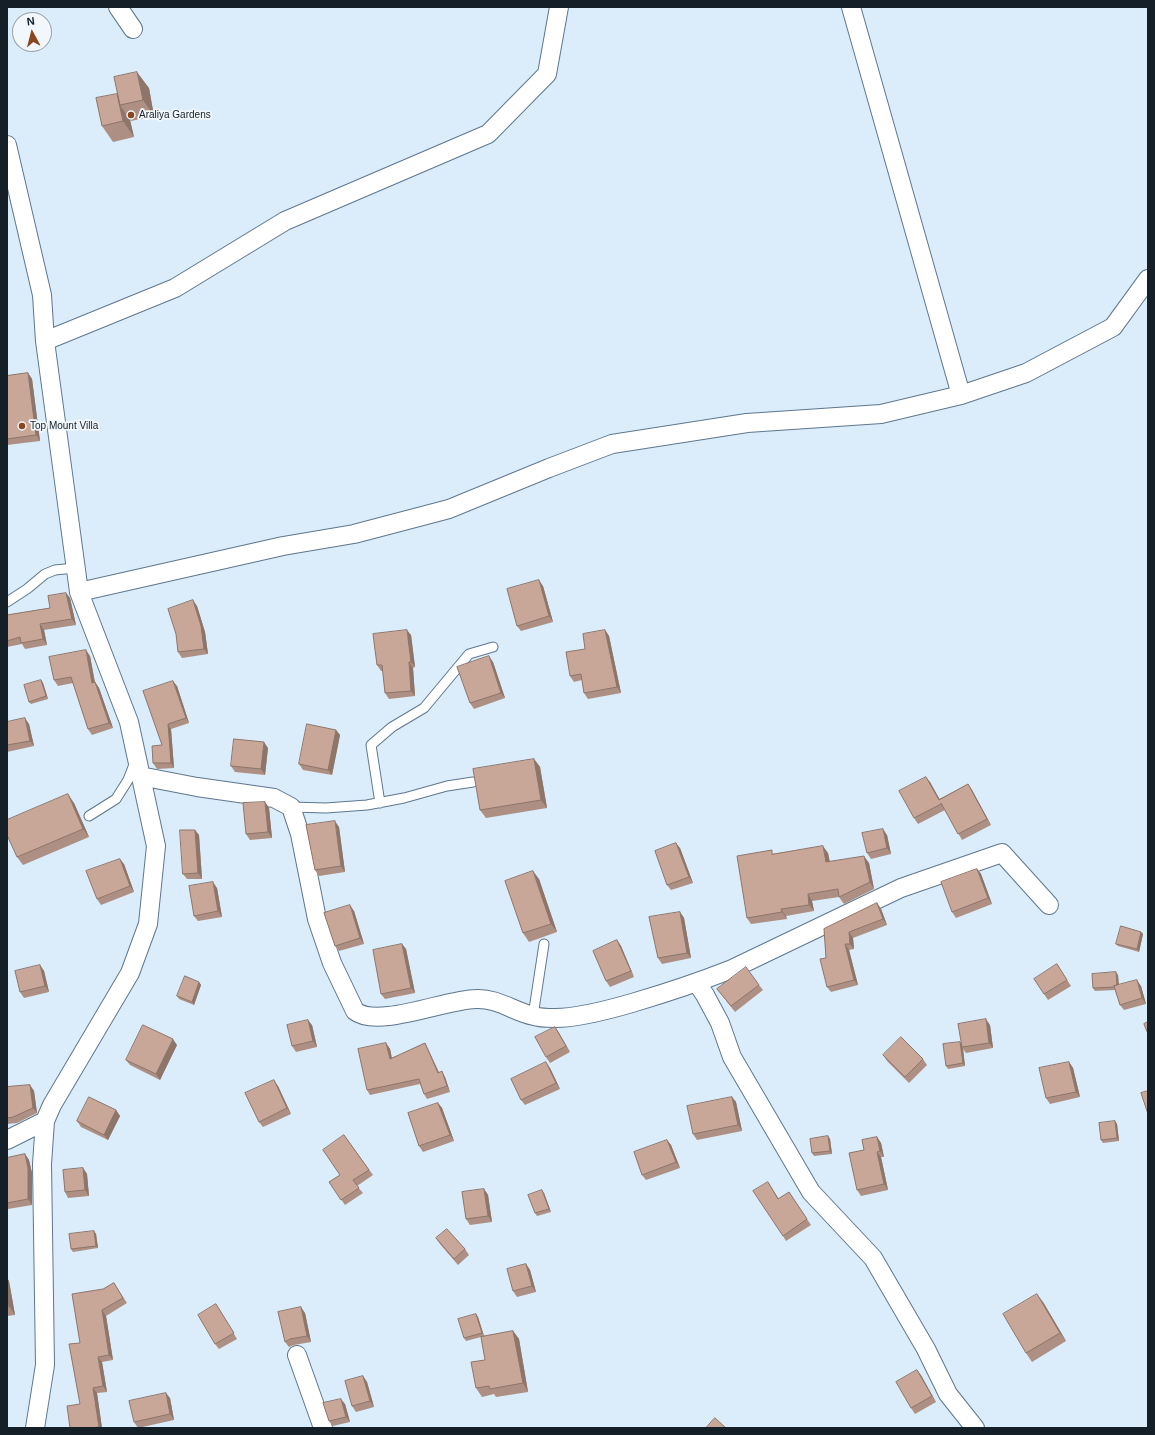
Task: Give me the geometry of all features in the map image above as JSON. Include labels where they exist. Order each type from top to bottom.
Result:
[{"type":"street","points":[[118,7],[133,29]]},
{"type":"street","points":[[45,341],[175,288],[285,221],[488,134],[547,74],[559,7]]},
{"type":"street","points":[[851,7],[961,395]]},
{"type":"street","points":[[7,145],[42,295],[45,341],[79,592],[129,722],[156,846],[148,924],[130,973],[52,1105],[45,1122],[42,1164],[45,1365],[35,1428]]},
{"type":"street","points":[[79,592],[282,546],[354,534],[449,509],[612,444],[747,423],[881,414],[961,395],[1026,373],[1113,327],[1148,279]]},
{"type":"street","points":[[140,776],[197,787],[274,798],[291,807],[300,834],[318,919],[332,963],[356,1011],[361,1016],[382,1016],[413,1013],[454,1002],[477,998],[501,1003],[533,1016],[556,1018],[599,1013],[697,983],[732,969],[901,888],[1002,853],[1049,905]]},
{"type":"street","points":[[697,983],[706,995],[720,1023],[732,1057],[811,1192],[873,1258],[926,1349],[948,1394],[975,1428]]},
{"type":"street","points":[[7,1140],[45,1122]]},
{"type":"street","points":[[297,1355],[323,1428]]},
{"type":"lane","points":[[7,602],[27,589],[45,574],[55,570],[75,568]]},
{"type":"lane","points":[[380,803],[371,745],[392,727],[424,708],[469,654],[493,647]]},
{"type":"lane","points":[[89,816],[116,799],[128,780],[136,759]]},
{"type":"lane","points":[[291,807],[326,808],[380,803],[447,786],[473,782]]},
{"type":"lane","points":[[533,1016],[544,944]]},
{"type":"building","points":[[137,72],[143,100],[120,105],[114,77]]},
{"type":"building","points":[[117,94],[123,121],[102,126],[96,98]]},
{"type":"building","points":[[28,373],[36,435],[7,439],[7,376]]},
{"type":"building","points":[[539,580],[549,616],[517,626],[507,589]]},
{"type":"building","points":[[66,593],[72,619],[40,624],[43,639],[21,643],[20,637],[7,641],[7,615],[50,608],[48,596]]},
{"type":"building","points":[[193,600],[201,626],[204,649],[178,652],[176,634],[168,609]]},
{"type":"building","points":[[407,630],[411,662],[409,662],[411,691],[385,693],[382,665],[377,665],[373,634]]},
{"type":"building","points":[[605,630],[617,687],[584,693],[581,674],[570,676],[566,652],[585,649],[583,634]]},
{"type":"building","points":[[86,650],[92,683],[95,682],[109,723],[88,729],[71,677],[54,680],[49,657]]},
{"type":"building","points":[[489,656],[501,693],[470,703],[457,667]]},
{"type":"building","points":[[41,680],[46,696],[29,702],[24,685]]},
{"type":"building","points":[[173,681],[186,718],[168,724],[171,763],[153,763],[152,746],[162,745],[143,691]]},
{"type":"building","points":[[25,718],[30,741],[7,745],[7,722]]},
{"type":"building","points":[[307,724],[336,730],[328,770],[299,764]]},
{"type":"building","points":[[234,739],[264,742],[261,769],[231,766]]},
{"type":"building","points":[[534,759],[541,800],[480,810],[473,769]]},
{"type":"building","points":[[926,777],[939,800],[968,784],[987,819],[958,834],[941,803],[914,818],[899,791]]},
{"type":"building","points":[[68,794],[83,829],[17,857],[7,835],[7,820]]},
{"type":"building","points":[[265,802],[268,832],[246,834],[243,803]]},
{"type":"building","points":[[335,821],[341,866],[315,870],[306,825]]},
{"type":"building","points":[[883,829],[887,848],[867,853],[862,833]]},
{"type":"building","points":[[180,830],[195,830],[198,873],[183,874]]},
{"type":"building","points":[[676,843],[689,877],[667,885],[655,851]]},
{"type":"building","points":[[823,846],[826,862],[864,856],[870,882],[839,897],[838,889],[808,894],[809,905],[781,909],[782,912],[747,918],[737,856],[772,850],[772,854]]},
{"type":"building","points":[[120,859],[130,886],[97,899],[86,871]]},
{"type":"building","points":[[977,869],[988,898],[952,912],[941,882]]},
{"type":"building","points":[[533,871],[551,924],[523,933],[505,881]]},
{"type":"building","points":[[213,882],[218,911],[194,916],[189,886]]},
{"type":"building","points":[[877,903],[883,919],[849,932],[850,944],[845,944],[854,980],[827,987],[820,959],[826,958],[824,929]]},
{"type":"building","points":[[350,905],[360,938],[335,946],[324,913]]},
{"type":"building","points":[[680,912],[687,953],[658,958],[649,917]]},
{"type":"building","points":[[1121,926],[1141,932],[1137,949],[1116,944]]},
{"type":"building","points":[[617,940],[631,971],[606,981],[593,951]]},
{"type":"building","points":[[402,944],[411,988],[381,994],[373,950]]},
{"type":"building","points":[[1057,964],[1067,980],[1044,994],[1034,979]]},
{"type":"building","points":[[40,965],[45,986],[20,992],[15,971]]},
{"type":"building","points":[[746,967],[759,985],[731,1006],[717,989]]},
{"type":"building","points":[[1116,972],[1117,985],[1114,986],[1115,987],[1093,988],[1092,974]]},
{"type":"building","points":[[185,976],[199,982],[192,1002],[177,996]]},
{"type":"building","points":[[1137,980],[1142,998],[1120,1005],[1114,986]]},
{"type":"building","points":[[986,1019],[989,1043],[962,1047],[958,1024]]},
{"type":"building","points":[[308,1020],[313,1041],[292,1046],[287,1025]]},
{"type":"building","points":[[1148,1022],[1148,1034],[1144,1024]]},
{"type":"building","points":[[143,1025],[173,1039],[156,1074],[126,1060]]},
{"type":"building","points":[[555,1027],[566,1046],[546,1057],[535,1037]]},
{"type":"building","points":[[901,1037],[923,1059],[905,1077],[883,1055]]},
{"type":"building","points":[[960,1042],[963,1063],[946,1066],[943,1044]]},
{"type":"building","points":[[386,1043],[390,1059],[425,1043],[438,1073],[442,1071],[447,1086],[424,1094],[419,1079],[367,1090],[358,1049]]},
{"type":"building","points":[[546,1062],[556,1083],[521,1100],[511,1079]]},
{"type":"building","points":[[1069,1062],[1076,1092],[1046,1098],[1039,1068]]},
{"type":"building","points":[[274,1080],[287,1108],[259,1122],[245,1093]]},
{"type":"building","points":[[30,1085],[33,1108],[13,1117],[7,1118],[7,1087]]},
{"type":"building","points":[[1148,1091],[1148,1114],[1141,1093]]},
{"type":"building","points":[[89,1097],[116,1110],[104,1135],[77,1121]]},
{"type":"building","points":[[732,1097],[738,1125],[693,1134],[687,1106]]},
{"type":"building","points":[[438,1103],[450,1135],[419,1146],[408,1113]]},
{"type":"building","points":[[1115,1121],[1117,1138],[1101,1140],[1099,1123]]},
{"type":"building","points":[[344,1135],[369,1170],[353,1180],[359,1188],[341,1200],[329,1182],[340,1175],[323,1150]]},
{"type":"building","points":[[828,1136],[830,1151],[812,1153],[810,1139]]},
{"type":"building","points":[[877,1137],[880,1151],[877,1152],[884,1184],[857,1190],[849,1153],[864,1150],[862,1140]]},
{"type":"building","points":[[667,1140],[676,1162],[642,1175],[634,1152]]},
{"type":"building","points":[[25,1154],[28,1168],[28,1199],[7,1203],[7,1158]]},
{"type":"building","points":[[83,1168],[85,1190],[65,1192],[63,1170]]},
{"type":"building","points":[[768,1182],[778,1199],[789,1192],[807,1219],[783,1236],[753,1191]]},
{"type":"building","points":[[484,1189],[488,1216],[466,1219],[462,1192]]},
{"type":"building","points":[[542,1190],[549,1209],[535,1213],[528,1195]]},
{"type":"building","points":[[447,1229],[465,1249],[454,1259],[436,1238]]},
{"type":"building","points":[[94,1231],[96,1246],[71,1249],[69,1234]]},
{"type":"building","points":[[526,1264],[532,1286],[513,1291],[507,1269]]},
{"type":"building","points":[[114,1283],[123,1298],[102,1310],[109,1355],[98,1357],[103,1386],[93,1388],[99,1427],[70,1428],[67,1406],[80,1404],[69,1344],[80,1343],[72,1294],[103,1289]]},
{"type":"building","points":[[1037,1294],[1060,1333],[1026,1353],[1003,1314]]},
{"type":"building","points":[[7,1295],[9,1306],[7,1307]]},
{"type":"building","points":[[216,1304],[234,1333],[215,1344],[198,1315]]},
{"type":"building","points":[[301,1307],[307,1336],[290,1339],[285,1342],[278,1312]]},
{"type":"building","points":[[476,1314],[482,1333],[464,1338],[458,1319]]},
{"type":"building","points":[[513,1331],[523,1383],[490,1389],[489,1386],[476,1388],[471,1362],[485,1360],[481,1337]]},
{"type":"building","points":[[917,1370],[932,1396],[911,1408],[896,1382]]},
{"type":"building","points":[[363,1376],[370,1401],[352,1406],[345,1381]]},
{"type":"building","points":[[166,1393],[170,1414],[134,1422],[129,1401]]},
{"type":"building","points":[[341,1399],[346,1417],[329,1421],[323,1403]]},
{"type":"building","points":[[715,1418],[726,1428],[706,1428]]},
{"type":"place","name":"Araliya Gardens","points":[[131,115]]},
{"type":"place","name":"Top Mount Villa","points":[[22,426]]}]
